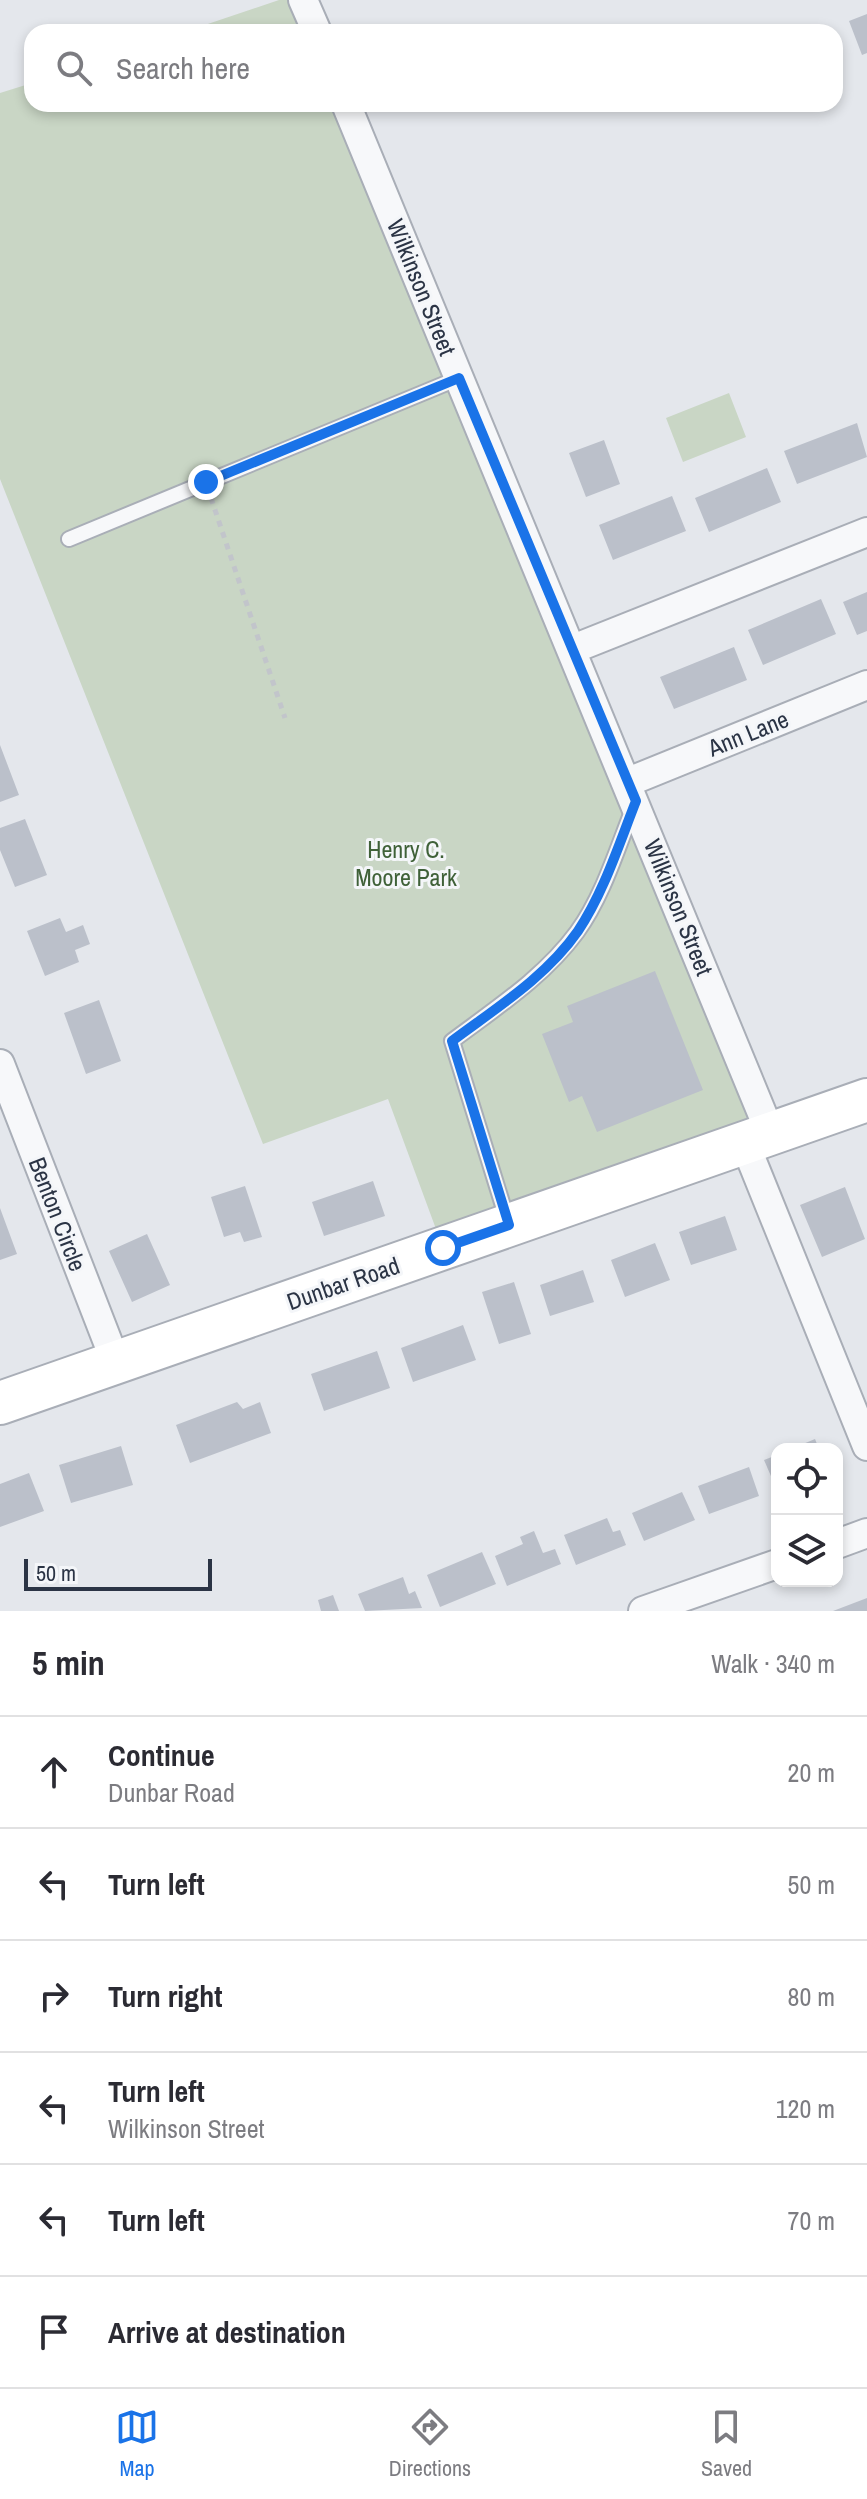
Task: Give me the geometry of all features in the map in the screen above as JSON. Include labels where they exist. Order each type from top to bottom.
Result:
[{"type":"street","points":[[303,0],[314,24]]},
{"type":"street","name":"Wilkinson Street","points":[[349,112],[632,791],[864,1432]]},
{"type":"street","points":[[573,649],[867,532]]},
{"type":"street","name":"Ann Lane","points":[[632,791],[867,685]]},
{"type":"street","name":"Benton Circle","points":[[0,1064],[116,1363]]},
{"type":"street","name":"Dunbar Road","points":[[0,1403],[867,1100]]},
{"type":"street","points":[[843,1542],[867,1533]]},
{"type":"street","points":[[643,1611],[771,1566]]},
{"type":"lane","points":[[69,539],[459,378]]},
{"type":"lane","points":[[509,1225],[452,1041],[527,984],[579,930],[610,867],[632,791]]},
{"type":"path","points":[[206,482],[285,718]]},
{"type":"green space","points":[[279,0],[303,0],[314,24],[208,24]]},
{"type":"green space","name":"Henry C. Moore Park","points":[[24,86],[24,112],[349,112],[771,1135],[443,1248],[388,1099],[263,1144],[0,479],[0,93]]},
{"type":"green space","points":[[729,393],[746,437],[683,462],[666,418]]},
{"type":"building","points":[[867,14],[867,53],[862,55],[849,21]]},
{"type":"building","points":[[857,423],[867,457],[797,484],[784,451]]},
{"type":"building","points":[[604,440],[620,484],[586,497],[569,453]]},
{"type":"building","points":[[767,468],[781,502],[709,532],[695,498]]},
{"type":"building","points":[[672,496],[686,531],[613,560],[599,525]]},
{"type":"building","points":[[867,592],[867,631],[857,635],[843,602]]},
{"type":"building","points":[[821,599],[836,634],[763,665],[748,630]]},
{"type":"building","points":[[734,647],[747,680],[674,709],[660,677]]},
{"type":"building","points":[[0,745],[19,795],[0,802]]},
{"type":"building","points":[[25,819],[47,875],[15,887],[0,850],[0,828]]},
{"type":"building","points":[[60,918],[66,932],[83,925],[90,944],[75,950],[79,962],[45,976],[27,931]]},
{"type":"building","points":[[655,971],[703,1090],[597,1132],[582,1096],[569,1102],[542,1034],[573,1022],[567,1006]]},
{"type":"building","points":[[99,1000],[121,1061],[86,1074],[64,1013]]},
{"type":"building","points":[[373,1181],[385,1216],[324,1236],[312,1202]]},
{"type":"building","points":[[245,1186],[262,1237],[244,1242],[240,1232],[224,1237],[211,1197]]},
{"type":"building","points":[[845,1187],[865,1239],[822,1257],[800,1205]]},
{"type":"building","points":[[0,1208],[17,1254],[0,1260]]},
{"type":"building","points":[[725,1216],[737,1250],[691,1265],[679,1232]]},
{"type":"building","points":[[147,1234],[170,1285],[132,1302],[109,1251]]},
{"type":"building","points":[[655,1243],[670,1280],[625,1297],[611,1260]]},
{"type":"building","points":[[583,1270],[594,1302],[550,1316],[540,1285]]},
{"type":"building","points":[[514,1282],[531,1334],[499,1344],[482,1292]]},
{"type":"building","points":[[463,1325],[476,1360],[413,1382],[401,1348]]},
{"type":"building","points":[[377,1351],[390,1388],[324,1411],[311,1374]]},
{"type":"building","points":[[237,1402],[243,1409],[260,1402],[271,1433],[190,1463],[176,1425]]},
{"type":"building","points":[[121,1446],[133,1485],[71,1503],[59,1465]]},
{"type":"building","points":[[771,1457],[771,1476],[764,1460]]},
{"type":"building","points":[[749,1467],[759,1496],[709,1514],[698,1486]]},
{"type":"building","points":[[29,1473],[44,1511],[0,1527],[0,1484]]},
{"type":"building","points":[[682,1492],[695,1520],[644,1541],[632,1513]]},
{"type":"building","points":[[607,1518],[613,1532],[620,1530],[626,1545],[576,1565],[564,1535]]},
{"type":"building","points":[[534,1531],[543,1553],[555,1549],[561,1564],[507,1586],[495,1556],[523,1544],[520,1537]]},
{"type":"building","points":[[482,1552],[496,1584],[440,1607],[427,1575]]},
{"type":"building","points":[[403,1577],[409,1594],[415,1591],[422,1608],[365,1611],[358,1594]]},
{"type":"building","points":[[333,1595],[339,1611],[321,1611],[318,1600]]},
{"type":"building","points":[[867,1598],[867,1611],[833,1611]]},
{"type":"route","points":[[206,482],[459,378],[636,801],[610,867],[579,930],[527,984],[452,1041],[509,1225],[443,1248]]}]
